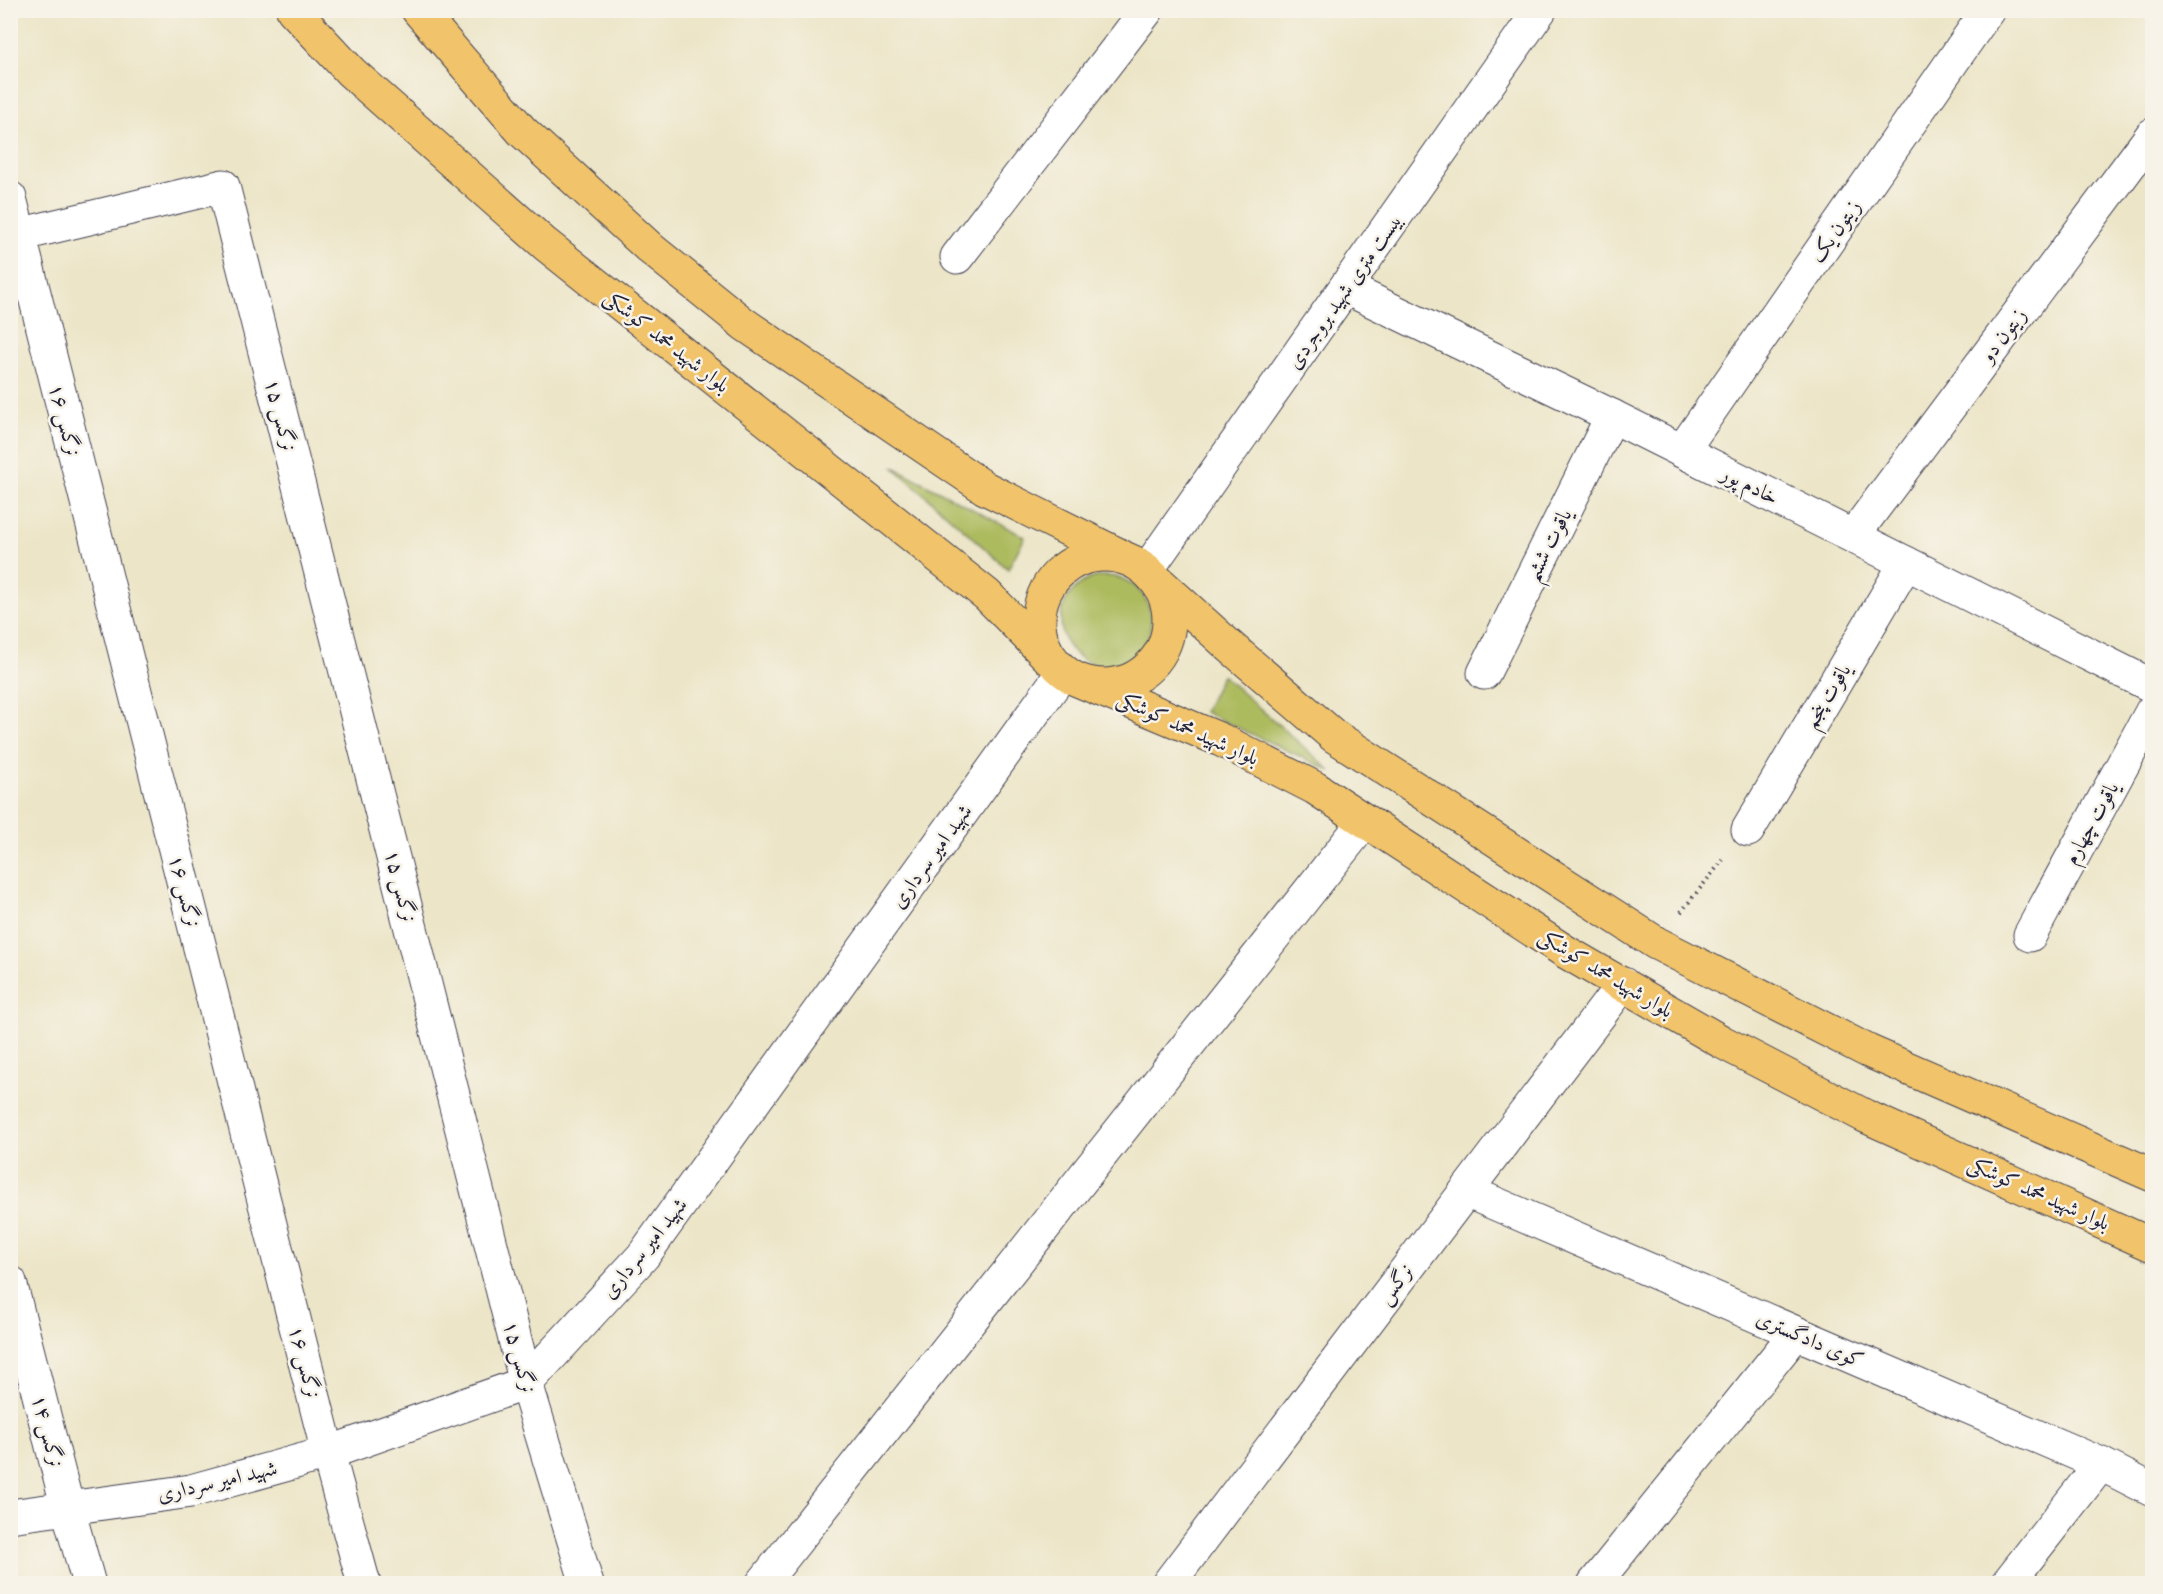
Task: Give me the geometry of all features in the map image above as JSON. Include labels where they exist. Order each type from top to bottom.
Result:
[{"type":"main road","name":"بلوار شهید محمد کوشکی","points":[[293,10],[351,72],[545,244],[987,595],[1063,670],[1221,740],[1315,788],[1566,952],[1722,1041],[1865,1116],[2152,1245]]},
{"type":"main road","points":[[418,10],[522,131],[651,249],[744,324],[985,488],[1140,567],[1334,736],[1656,943],[1869,1051],[2152,1175]]},
{"type":"main road","points":[[1100,554],[1140,567],[1164,593],[1169,613],[1168,632],[1161,651],[1149,667],[1132,679],[1113,685],[1093,685],[1063,670],[1042,642],[1038,622],[1041,602],[1049,583],[1063,569],[1080,559],[1100,554]]},
{"type":"street","name":"بیست متری شهید بروجردی","points":[[1140,567],[1346,288],[1540,10]]},
{"type":"street","name":"زیتون یک","points":[[1682,451],[1988,10]]},
{"type":"street","points":[[957,257],[1138,14]]},
{"type":"street","name":"زیتون دو","points":[[1853,536],[2152,135]]},
{"type":"street","name":"نرگس ۱۵","points":[[14,236],[223,186],[526,1383],[587,1584]]},
{"type":"street","name":"نرگس ۱۶","points":[[10,198],[14,236],[328,1453],[364,1584]]},
{"type":"street","name":"خادم پور","points":[[1346,288],[1682,451],[2152,686]]},
{"type":"street","name":"یاقوت ششم","points":[[1484,673],[1612,417]]},
{"type":"street","name":"یاقوت پنجم","points":[[1748,830],[1906,562]]},
{"type":"street","name":"شهید امیر سرداری","points":[[10,1516],[191,1491],[328,1453],[526,1383],[644,1256],[1063,670]]},
{"type":"street","name":"یاقوت چهارم","points":[[2030,935],[2152,711]]},
{"type":"street","points":[[762,1584],[1365,821]]},
{"type":"street","name":"نرگس","points":[[1171,1582],[1623,984]]},
{"type":"street","name":"کوی دادگستری","points":[[1466,1191],[2101,1464],[2152,1490]]},
{"type":"street","name":"نرگس ۱۴","points":[[10,1282],[89,1584]]},
{"type":"street","points":[[1594,1584],[1796,1333]]},
{"type":"street","points":[[2007,1584],[2101,1464]]},
{"type":"path","points":[[1656,943],[1748,830]]},
{"type":"green space","points":[[892,466],[1025,537],[1008,569]]},
{"type":"green space","points":[[1106,576],[1123,579],[1138,589],[1148,604],[1151,621],[1148,638],[1138,653],[1123,663],[1106,666],[1089,663],[1074,653],[1064,638],[1061,621],[1064,604],[1074,589],[1089,579]]},
{"type":"green space","points":[[1222,675],[1331,771],[1204,712]]}]
